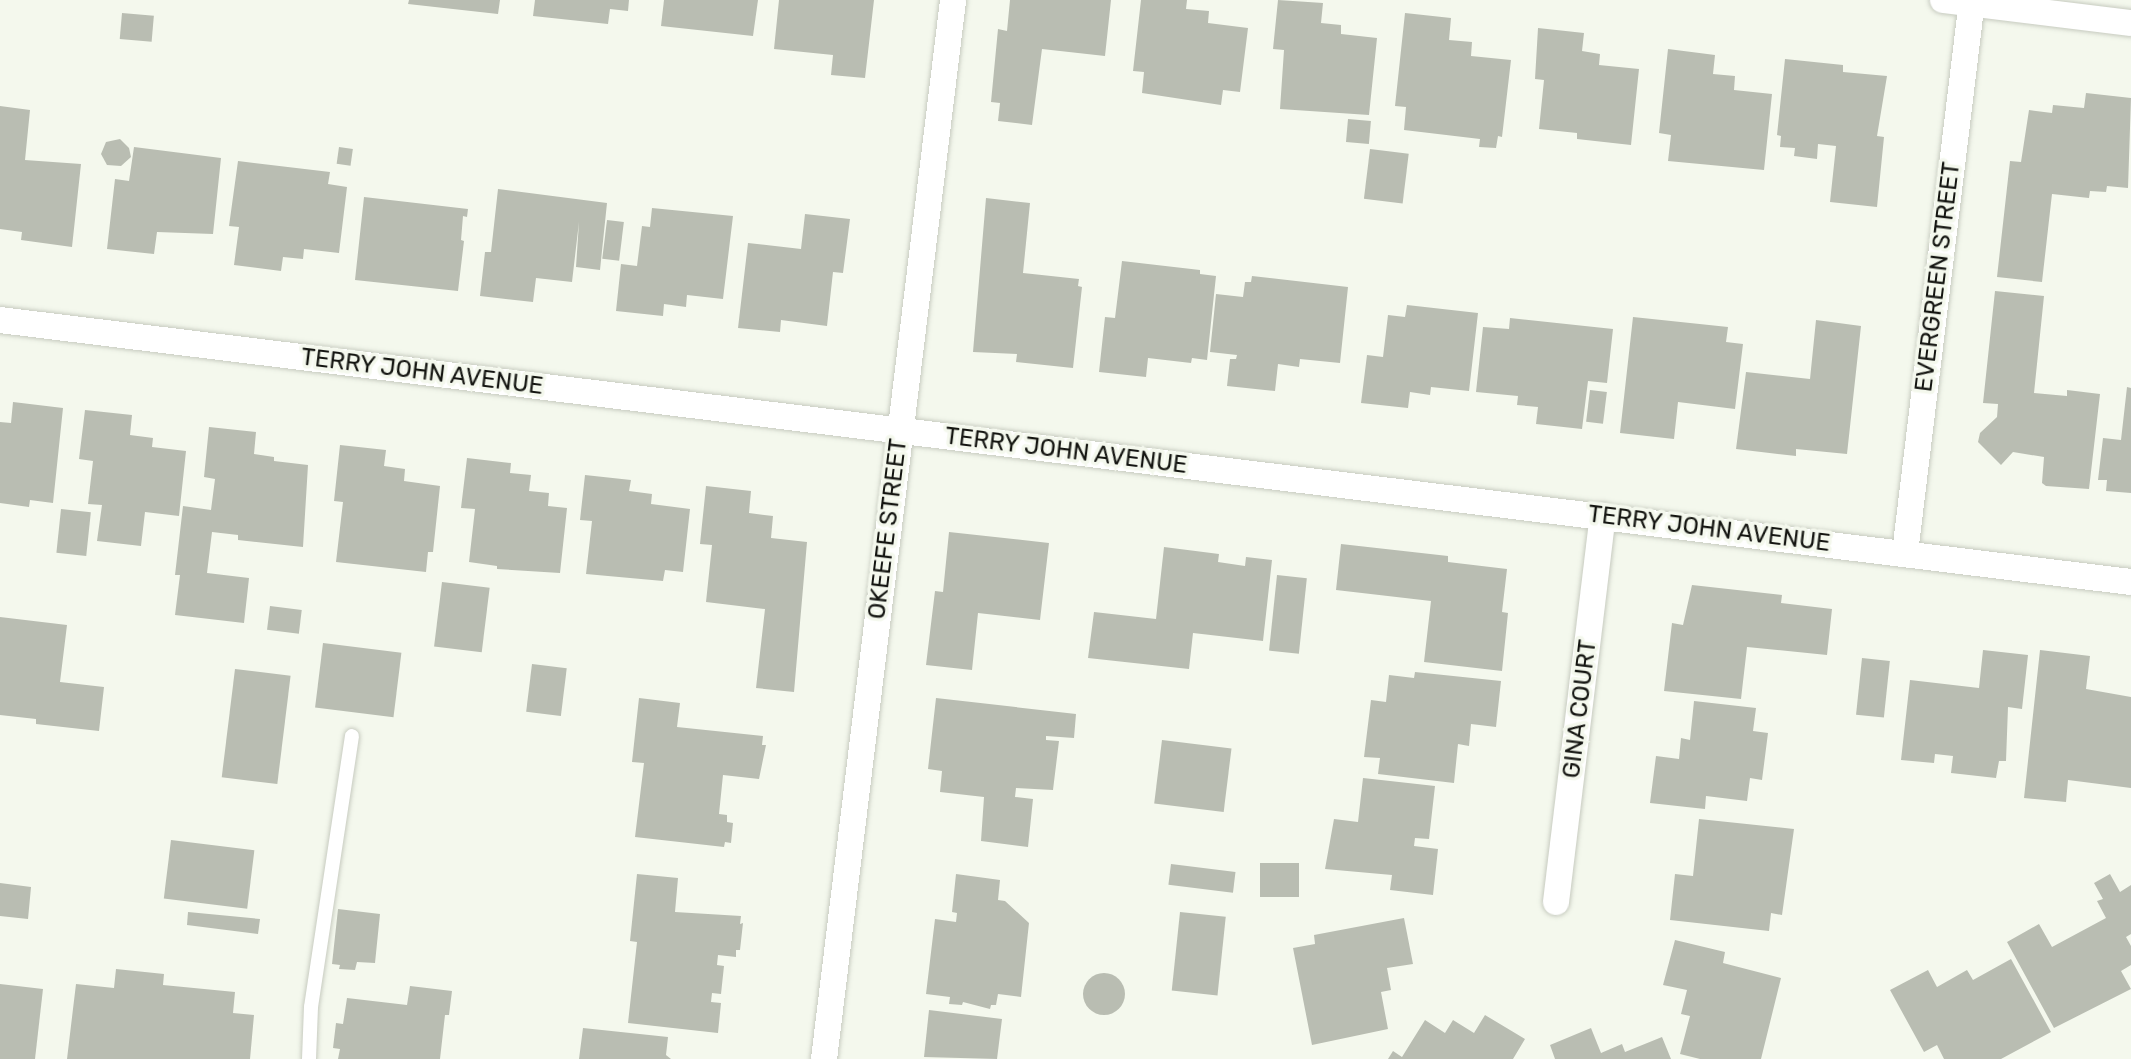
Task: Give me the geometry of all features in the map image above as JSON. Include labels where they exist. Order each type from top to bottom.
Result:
[{"type":"street","name":"OKEEFE STREET","points":[[824,1059],[953,0]]},
{"type":"street","points":[[1943,0],[2131,23]]},
{"type":"street","name":"EVERGREEN STREET","points":[[1905,553],[1971,2]]},
{"type":"street","name":"TERRY JOHN AVENUE","points":[[0,320],[2131,582]]},
{"type":"street","name":"GINA COURT","points":[[1556,902],[1603,516]]},
{"type":"lane","points":[[309,1059],[311,1007],[352,736]]},
{"type":"building","points":[[409,0],[500,0],[498,14],[408,4]]},
{"type":"building","points":[[535,0],[629,0],[628,11],[610,9],[608,24],[533,16]]},
{"type":"building","points":[[664,0],[758,0],[753,36],[661,26]]},
{"type":"building","points":[[779,0],[874,0],[865,78],[831,75],[833,55],[774,49]]},
{"type":"building","points":[[1010,0],[1111,0],[1105,56],[1042,49],[1032,125],[998,121],[1000,103],[991,102],[998,29],[1007,31]]},
{"type":"building","points":[[1141,0],[1187,0],[1186,9],[1209,11],[1208,23],[1248,28],[1240,92],[1223,90],[1221,105],[1142,93],[1144,72],[1133,71]]},
{"type":"building","points":[[1278,0],[1323,3],[1321,23],[1341,25],[1341,34],[1377,38],[1369,115],[1280,109],[1284,50],[1273,49]]},
{"type":"building","points":[[122,13],[154,16],[152,42],[120,39]]},
{"type":"building","points":[[1405,13],[1451,18],[1449,40],[1472,42],[1471,56],[1511,60],[1502,137],[1498,136],[1496,148],[1479,147],[1480,139],[1404,130],[1406,107],[1395,106]]},
{"type":"building","points":[[1538,28],[1584,33],[1582,51],[1600,54],[1599,65],[1639,69],[1631,145],[1577,139],[1577,133],[1539,129],[1544,80],[1535,79]]},
{"type":"building","points":[[1668,49],[1715,55],[1713,74],[1735,76],[1734,90],[1772,94],[1764,170],[1668,161],[1671,135],[1659,133]]},
{"type":"building","points":[[1785,59],[1843,65],[1843,72],[1887,76],[1877,136],[1884,137],[1877,207],[1830,202],[1836,146],[1818,144],[1817,159],[1794,156],[1795,148],[1780,147],[1781,136],[1777,135]]},
{"type":"building","points":[[2086,93],[2131,98],[2128,188],[2107,186],[2106,192],[2090,191],[2089,198],[2052,194],[2042,282],[1997,277],[2010,161],[2021,162],[2029,110],[2052,113],[2053,105],[2084,108]]},
{"type":"building","points":[[0,106],[30,110],[25,160],[81,164],[72,247],[21,240],[22,232],[0,229]]},
{"type":"building","points":[[1348,119],[1371,121],[1369,144],[1346,142]]},
{"type":"building","points":[[120,139],[129,148],[131,157],[121,166],[107,165],[101,154],[106,142]]},
{"type":"building","points":[[134,147],[221,158],[213,234],[157,232],[154,254],[107,249],[115,179],[129,181]]},
{"type":"building","points":[[339,147],[353,149],[350,166],[337,164]]},
{"type":"building","points":[[1370,149],[1409,154],[1403,203],[1364,199]]},
{"type":"building","points":[[238,161],[330,172],[328,184],[347,187],[339,253],[304,249],[303,259],[283,257],[281,271],[234,265],[239,227],[229,226]]},
{"type":"building","points":[[498,189],[607,203],[600,270],[576,267],[579,222],[572,282],[536,278],[533,302],[480,296],[485,252],[491,252]]},
{"type":"building","points":[[364,197],[468,209],[467,217],[463,216],[461,240],[464,241],[458,291],[355,280]]},
{"type":"building","points":[[986,198],[1030,203],[1023,273],[1079,279],[1078,286],[1082,287],[1073,368],[1016,362],[1017,354],[973,352]]},
{"type":"building","points":[[652,208],[733,216],[723,299],[687,295],[686,307],[664,304],[663,316],[616,311],[621,264],[637,266],[642,226],[650,227]]},
{"type":"building","points":[[805,214],[850,219],[843,273],[833,272],[827,326],[781,320],[780,332],[738,328],[748,243],[801,249]]},
{"type":"building","points":[[607,220],[624,222],[619,261],[602,259]]},
{"type":"building","points":[[1122,261],[1200,270],[1200,274],[1216,276],[1207,360],[1192,358],[1191,363],[1148,358],[1146,377],[1099,372],[1105,317],[1115,318]]},
{"type":"building","points":[[1252,276],[1348,287],[1340,363],[1300,359],[1299,367],[1278,364],[1275,391],[1227,386],[1230,359],[1236,359],[1237,355],[1210,352],[1216,294],[1243,297],[1245,282],[1251,282]]},
{"type":"building","points":[[1995,291],[2044,296],[2034,393],[2067,396],[2067,390],[2100,394],[2089,489],[2046,486],[2042,483],[2044,457],[2013,452],[2001,465],[1978,442],[1980,433],[1997,417],[1998,404],[1983,403]]},
{"type":"building","points":[[1407,305],[1478,313],[1469,391],[1431,387],[1430,395],[1410,392],[1408,408],[1361,403],[1367,355],[1383,357],[1388,315],[1405,317]]},
{"type":"building","points":[[1633,317],[1728,327],[1726,342],[1743,344],[1735,409],[1678,402],[1674,439],[1620,433]]},
{"type":"building","points":[[1510,318],[1613,329],[1607,383],[1588,381],[1582,429],[1536,424],[1538,407],[1517,405],[1518,396],[1476,392],[1483,327],[1509,329]]},
{"type":"building","points":[[1816,320],[1861,326],[1847,454],[1796,449],[1796,456],[1736,449],[1746,372],[1810,379]]},
{"type":"building","points":[[2127,387],[2131,388],[2131,493],[2106,491],[2107,480],[2098,480],[2103,438],[2121,440]]},
{"type":"building","points":[[1590,390],[1607,392],[1603,424],[1586,422]]},
{"type":"building","points":[[13,402],[63,408],[53,503],[30,500],[29,507],[0,503],[0,422],[11,423]]},
{"type":"building","points":[[85,410],[132,415],[130,435],[153,438],[152,447],[186,451],[179,516],[145,512],[141,546],[97,541],[102,505],[88,504],[93,461],[79,459]]},
{"type":"building","points":[[209,427],[256,432],[254,454],[274,457],[274,461],[308,465],[303,547],[238,540],[238,535],[212,532],[207,573],[249,578],[244,623],[175,615],[180,575],[175,575],[183,506],[211,510],[215,479],[204,477]]},
{"type":"building","points":[[340,445],[386,450],[384,466],[405,469],[404,481],[440,486],[433,552],[428,552],[426,572],[336,562],[343,502],[334,501]]},
{"type":"building","points":[[467,458],[511,463],[510,473],[531,475],[529,491],[549,493],[548,506],[567,508],[560,573],[497,569],[497,566],[469,562],[475,509],[461,508]]},
{"type":"building","points":[[585,475],[631,480],[629,491],[652,494],[651,504],[690,509],[683,572],[665,570],[663,581],[586,574],[592,521],[580,520]]},
{"type":"building","points":[[706,486],[751,491],[749,513],[773,516],[771,538],[807,542],[794,692],[756,688],[765,609],[706,602],[712,545],[700,544]]},
{"type":"building","points":[[61,509],[91,512],[86,556],[56,553]]},
{"type":"building","points":[[949,532],[1049,543],[1040,620],[978,613],[972,670],[926,665],[935,591],[943,592]]},
{"type":"building","points":[[1341,544],[1448,556],[1448,562],[1507,569],[1502,612],[1508,613],[1502,671],[1424,662],[1431,601],[1336,590]]},
{"type":"building","points":[[1164,547],[1219,554],[1218,562],[1245,566],[1246,557],[1272,560],[1263,641],[1193,633],[1189,669],[1088,658],[1094,612],[1156,619]]},
{"type":"building","points":[[1277,575],[1307,578],[1299,654],[1269,651]]},
{"type":"building","points":[[442,582],[490,588],[482,652],[434,647]]},
{"type":"building","points":[[1692,585],[1782,595],[1781,603],[1832,609],[1827,655],[1747,647],[1741,699],[1664,691],[1672,623],[1683,625]]},
{"type":"building","points":[[270,606],[302,610],[299,634],[267,630]]},
{"type":"building","points":[[0,617],[67,625],[60,682],[104,687],[99,731],[36,724],[36,719],[0,715]]},
{"type":"building","points":[[323,643],[401,653],[393,717],[315,708]]},
{"type":"building","points":[[1983,650],[2028,655],[2022,709],[2008,707],[2006,761],[1999,761],[1996,778],[1951,773],[1953,756],[1935,754],[1934,763],[1901,760],[1910,680],[1979,688]]},
{"type":"building","points":[[2040,650],[2090,656],[2086,689],[2131,697],[2131,788],[2068,780],[2066,802],[2024,798]]},
{"type":"building","points":[[1862,658],[1890,661],[1884,718],[1856,715]]},
{"type":"building","points":[[532,664],[567,668],[561,716],[526,712]]},
{"type":"building","points":[[235,669],[291,676],[277,784],[222,777]]},
{"type":"building","points":[[1415,672],[1501,681],[1496,727],[1471,724],[1469,746],[1458,744],[1454,783],[1378,774],[1380,758],[1364,757],[1371,700],[1386,702],[1389,675],[1414,678]]},
{"type":"building","points":[[639,698],[680,703],[677,727],[763,736],[762,745],[766,745],[759,779],[723,775],[719,814],[727,815],[727,822],[733,823],[731,843],[725,842],[724,847],[635,837],[644,763],[632,762]]},
{"type":"building","points":[[936,698],[1076,714],[1074,738],[1046,736],[1046,740],[1059,741],[1053,790],[1016,788],[1015,797],[1033,799],[1028,847],[981,841],[984,797],[940,792],[942,771],[928,769]]},
{"type":"building","points":[[1694,701],[1756,708],[1753,731],[1768,733],[1762,780],[1750,778],[1747,801],[1706,796],[1705,809],[1650,803],[1656,756],[1679,759],[1681,738],[1690,740]]},
{"type":"building","points":[[1162,740],[1231,749],[1224,812],[1154,804]]},
{"type":"building","points":[[1363,778],[1435,786],[1429,839],[1415,838],[1414,846],[1438,849],[1433,895],[1390,890],[1392,875],[1325,869],[1334,819],[1358,822]]},
{"type":"building","points":[[1699,819],[1794,829],[1782,915],[1771,913],[1769,931],[1670,920],[1675,874],[1693,876]]},
{"type":"building","points":[[171,840],[254,850],[247,909],[164,899]]},
{"type":"building","points":[[1260,863],[1299,863],[1299,897],[1260,897]]},
{"type":"building","points":[[1171,864],[1236,872],[1233,893],[1168,885]]},
{"type":"building","points":[[637,874],[678,878],[675,912],[741,916],[740,950],[736,950],[736,957],[718,955],[717,965],[724,966],[721,994],[712,993],[711,1002],[721,1003],[718,1033],[628,1023],[637,942],[630,941]]},
{"type":"building","points":[[956,874],[1000,880],[998,900],[1005,901],[1029,923],[1021,997],[998,994],[996,1005],[991,1005],[990,1009],[963,1002],[962,1005],[949,1004],[950,997],[926,994],[935,919],[956,922],[957,913],[952,912]]},
{"type":"building","points":[[2110,874],[2120,892],[2131,885],[2131,934],[2126,937],[2131,946],[2131,965],[2121,971],[2131,989],[2054,1028],[2007,942],[2039,924],[2052,947],[2106,918],[2097,901],[2103,899],[2094,883]]},
{"type":"building","points":[[0,883],[31,887],[28,919],[0,916]]},
{"type":"building","points":[[338,909],[380,914],[375,963],[357,962],[355,970],[339,969],[340,965],[332,964]]},
{"type":"building","points":[[188,912],[260,919],[258,934],[187,925]]},
{"type":"building","points":[[1180,912],[1226,917],[1217,995],[1172,991]]},
{"type":"building","points":[[1404,918],[1413,964],[1387,968],[1391,990],[1381,992],[1388,1029],[1312,1045],[1293,948],[1315,944],[1314,935]]},
{"type":"building","points":[[1675,940],[1725,952],[1723,963],[1781,978],[1761,1059],[1700,1059],[1680,1054],[1690,1016],[1681,1014],[1687,990],[1663,985]]},
{"type":"building","points":[[2011,959],[2051,1032],[2001,1059],[1944,1059],[1937,1045],[1924,1052],[1890,990],[1928,970],[1937,987],[1967,970],[1973,980]]},
{"type":"building","points":[[116,969],[164,974],[163,985],[235,992],[233,1013],[254,1015],[250,1059],[67,1059],[76,984],[114,988]]},
{"type":"building","points":[[1104,973],[1119,979],[1125,994],[1119,1009],[1104,1015],[1089,1009],[1083,994],[1089,979]]},
{"type":"building","points":[[0,984],[43,989],[35,1059],[0,1059]]},
{"type":"building","points":[[410,986],[452,991],[449,1015],[445,1015],[440,1059],[338,1059],[340,1049],[333,1048],[336,1023],[343,1024],[347,998],[407,1005]]},
{"type":"building","points":[[929,1010],[1002,1019],[997,1059],[924,1057]]},
{"type":"building","points":[[1485,1015],[1525,1039],[1513,1059],[1388,1059],[1393,1051],[1402,1057],[1425,1020],[1445,1033],[1453,1020],[1474,1033]]},
{"type":"building","points":[[583,1028],[668,1037],[666,1055],[671,1059],[579,1059]]},
{"type":"building","points":[[1591,1028],[1601,1053],[1622,1044],[1625,1052],[1662,1037],[1671,1059],[1555,1059],[1550,1045]]}]
